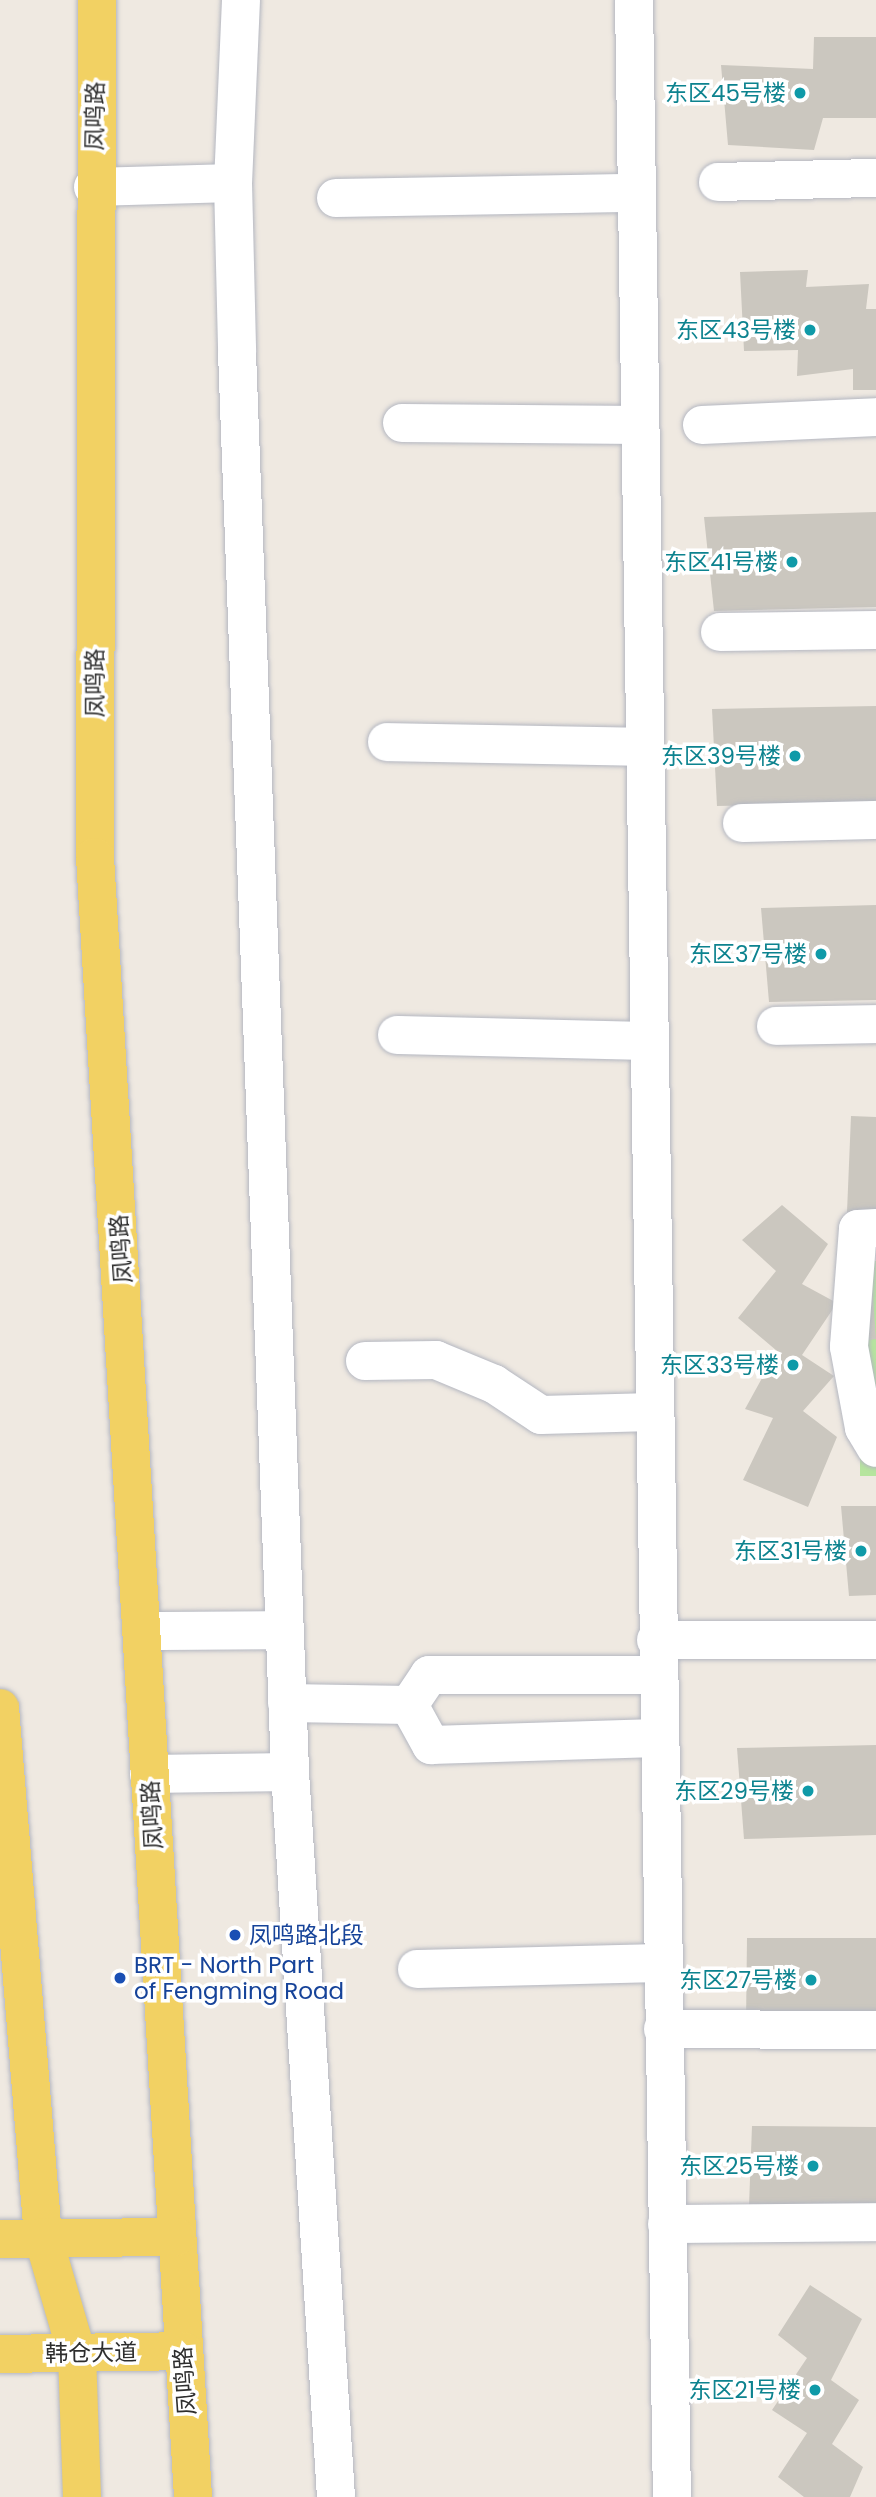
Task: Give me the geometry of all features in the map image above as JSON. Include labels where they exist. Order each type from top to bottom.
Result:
[{"type":"main road","name":"凤鸣路","points":[[97,0],[93,187],[95,857],[146,1631],[149,1774],[192,2497]]},
{"type":"main road","points":[[0,1708],[43,2237],[77,2354],[82,2497]]},
{"type":"main road","points":[[0,2239],[176,2237]]},
{"type":"main road","name":"韩仓大道","points":[[0,2354],[183,2351]]},
{"type":"street","points":[[242,0],[233,183],[289,1772],[336,2497]]},
{"type":"street","points":[[634,0],[657,1738],[672,2497]]},
{"type":"street","points":[[718,182],[876,178]]},
{"type":"street","points":[[93,187],[233,183]]},
{"type":"street","points":[[336,198],[637,193]]},
{"type":"street","points":[[702,425],[876,417]]},
{"type":"street","points":[[402,423],[640,425]]},
{"type":"street","points":[[720,632],[876,630]]},
{"type":"street","points":[[387,742],[645,747]]},
{"type":"street","points":[[742,823],[876,820]]},
{"type":"street","points":[[776,1026],[876,1024]]},
{"type":"street","points":[[397,1035],[648,1041]]},
{"type":"street","points":[[876,1228],[858,1229],[849,1347],[864,1428],[876,1448]]},
{"type":"street","points":[[365,1361],[436,1360],[494,1384],[541,1415],[653,1412]]},
{"type":"street","points":[[146,1631],[284,1630]]},
{"type":"street","points":[[409,1705],[429,1675],[876,1640]]},
{"type":"street","points":[[287,1703],[409,1705]]},
{"type":"street","points":[[409,1705],[431,1745],[657,1738]]},
{"type":"street","points":[[149,1774],[289,1772]]},
{"type":"street","points":[[417,1969],[662,1963]]},
{"type":"street","points":[[663,2029],[876,2030]]},
{"type":"street","points":[[667,2224],[876,2222]]},
{"type":"green space","points":[[860,1261],[876,1261],[876,1476],[860,1476]]},
{"type":"building","name":"东区45号楼","points":[[814,37],[876,37],[876,118],[823,118],[814,150],[728,145],[721,65],[813,69]]},
{"type":"building","name":"东区43号楼","points":[[808,270],[806,287],[869,284],[866,309],[876,309],[876,390],[853,390],[853,369],[797,376],[798,350],[744,351],[740,272]]},
{"type":"building","name":"东区41号楼","points":[[876,512],[876,607],[714,611],[704,517]]},
{"type":"building","name":"东区39号楼","points":[[876,706],[876,803],[717,806],[712,709]]},
{"type":"building","name":"东区37号楼","points":[[876,905],[876,1000],[769,1002],[761,908]]},
{"type":"building","points":[[851,1116],[876,1117],[876,1211],[847,1212]]},
{"type":"building","name":"东区33号楼","points":[[782,1205],[828,1244],[802,1284],[837,1303],[802,1355],[834,1376],[803,1411],[837,1437],[808,1507],[743,1480],[773,1418],[745,1409],[777,1351],[738,1318],[776,1271],[742,1240]]},
{"type":"building","points":[[871,1272],[876,1339],[869,1340]]},
{"type":"building","name":"东区31号楼","points":[[841,1506],[876,1506],[876,1595],[849,1596]]},
{"type":"building","name":"东区29号楼","points":[[876,1745],[876,1835],[744,1839],[737,1748]]},
{"type":"building","name":"东区27号楼","points":[[747,1938],[876,1938],[876,2022],[746,2024]]},
{"type":"building","name":"东区25号楼","points":[[752,2126],[876,2127],[876,2204],[749,2206]]},
{"type":"building","name":"东区21号楼","points":[[810,2285],[862,2319],[831,2380],[859,2400],[832,2444],[863,2467],[850,2497],[804,2497],[778,2477],[807,2433],[772,2410],[807,2358],[778,2335]]},
{"type":"place","name":"东区45号楼","points":[[800,93]]},
{"type":"place","name":"东区43号楼","points":[[810,330]]},
{"type":"place","name":"东区41号楼","points":[[792,562]]},
{"type":"place","name":"东区39号楼","points":[[795,756]]},
{"type":"place","name":"东区37号楼","points":[[821,954]]},
{"type":"place","name":"东区33号楼","points":[[793,1365]]},
{"type":"place","name":"东区31号楼","points":[[861,1551]]},
{"type":"place","name":"东区29号楼","points":[[808,1791]]},
{"type":"place","name":"凤鸣路北段","points":[[235,1935]]},
{"type":"place","name":"BRT - North Part of Fengming Road","points":[[120,1978]]},
{"type":"place","name":"东区27号楼","points":[[811,1980]]},
{"type":"place","name":"东区25号楼","points":[[813,2166]]},
{"type":"place","name":"东区21号楼","points":[[815,2390]]}]
